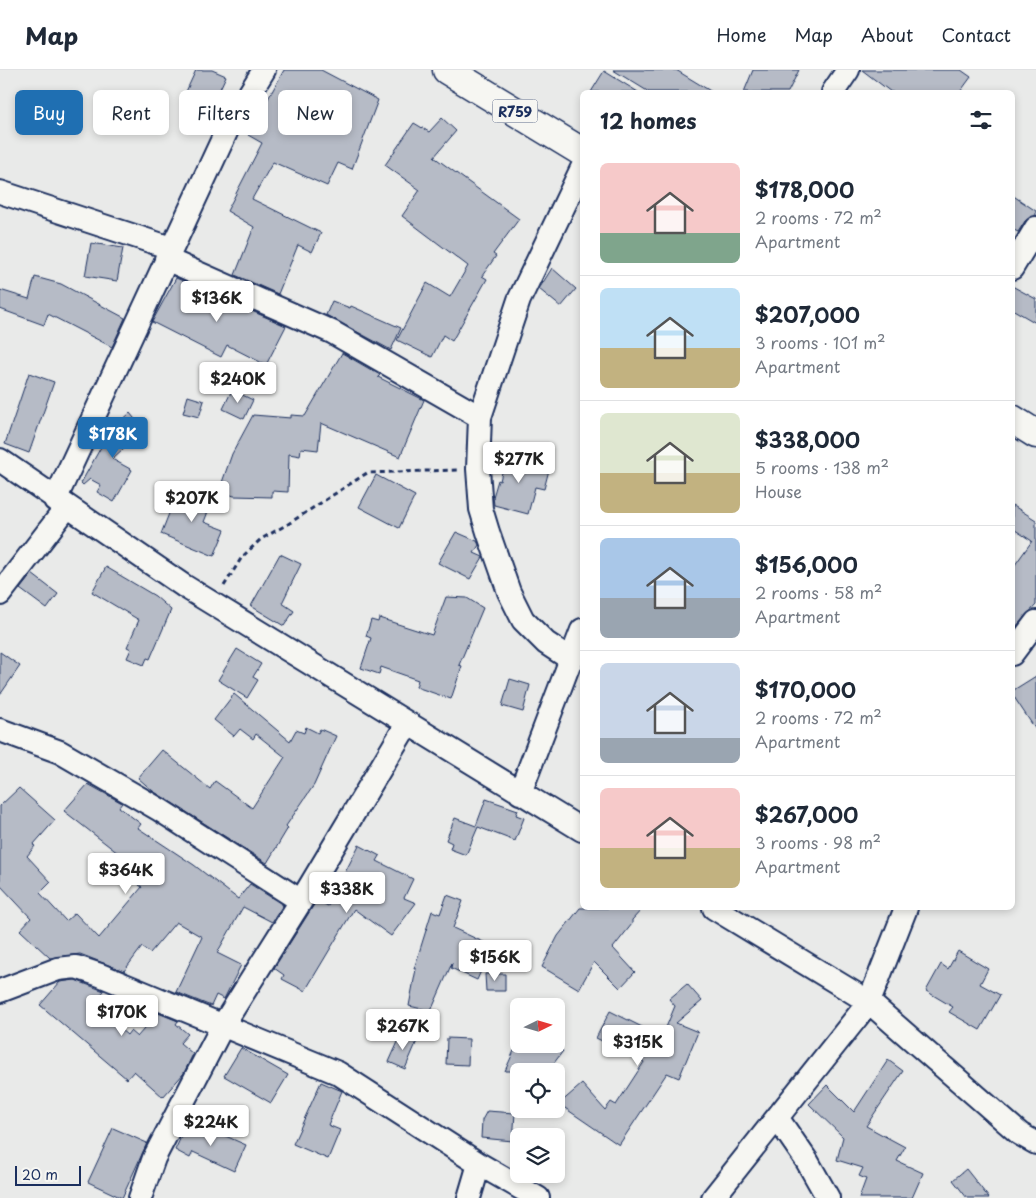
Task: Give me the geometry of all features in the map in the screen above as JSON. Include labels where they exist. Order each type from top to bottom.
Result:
[{"type":"main road","name":"R759","points":[[447,70],[580,151]]},
{"type":"main road","points":[[1015,421],[1036,434]]},
{"type":"street","points":[[0,594],[61,504],[169,253],[227,130],[264,70]]},
{"type":"street","points":[[833,90],[848,70]]},
{"type":"street","points":[[572,660],[546,642],[523,620],[509,592],[481,509],[478,469],[480,417],[519,300],[580,172]]},
{"type":"street","points":[[0,192],[169,253],[332,332],[480,417]]},
{"type":"street","points":[[1015,263],[1036,228]]},
{"type":"street","points":[[0,460],[61,504],[214,604],[580,829]]},
{"type":"street","points":[[1015,650],[1036,622]]},
{"type":"street","points":[[520,793],[580,636]]},
{"type":"street","points":[[140,1198],[154,1158],[223,1025],[301,901],[407,724]]},
{"type":"street","points":[[0,730],[68,756],[160,810],[301,901]]},
{"type":"street","points":[[717,910],[869,1002],[1020,1134],[1036,1143]]},
{"type":"street","points":[[713,1198],[778,1119],[869,1002],[905,910]]},
{"type":"street","points":[[0,991],[58,969],[76,967],[223,1025],[338,1074],[479,1164],[538,1198]]},
{"type":"street","points":[[778,1119],[807,1160],[828,1198]]},
{"type":"street","points":[[469,1198],[479,1164]]},
{"type":"path","points":[[214,604],[242,557],[261,539],[296,519],[367,473],[478,469]]},
{"type":"building","points":[[196,70],[212,70],[226,76],[219,90],[187,90]]},
{"type":"building","points":[[284,70],[321,70],[378,100],[352,169],[338,163],[327,186],[273,162],[252,199],[321,233],[312,252],[298,245],[278,294],[235,275],[254,227],[227,211],[262,143],[248,135],[268,135],[268,99]]},
{"type":"building","points":[[613,70],[676,70],[709,90],[646,90]]},
{"type":"building","points":[[753,70],[799,70],[789,90],[745,90]]},
{"type":"building","points":[[862,70],[961,70],[971,77],[961,90],[888,90]]},
{"type":"building","points":[[604,71],[635,90],[592,90]]},
{"type":"building","points":[[442,118],[456,131],[434,157],[519,219],[493,254],[496,256],[482,276],[487,279],[452,341],[443,335],[432,357],[397,340],[427,283],[450,297],[468,266],[402,216],[420,190],[385,165],[414,123],[429,132]]},
{"type":"building","points":[[1015,197],[1036,211],[1036,215],[1025,221],[1018,232],[1015,230]]},
{"type":"building","points":[[91,243],[123,248],[117,281],[85,276]]},
{"type":"building","points":[[552,268],[576,289],[561,307],[539,289]]},
{"type":"building","points":[[35,277],[61,284],[125,318],[112,347],[48,314],[44,325],[0,309],[0,290],[29,299]]},
{"type":"building","points":[[176,278],[286,326],[266,365],[227,345],[221,357],[152,322]]},
{"type":"building","points":[[1015,288],[1036,299],[1036,323],[1015,311]]},
{"type":"building","points":[[332,301],[350,308],[351,306],[401,328],[391,350],[326,315]]},
{"type":"building","points":[[342,353],[380,375],[378,377],[424,400],[400,457],[321,423],[318,450],[301,448],[300,456],[289,454],[288,492],[272,491],[272,497],[234,496],[219,491],[232,454],[253,415],[291,418],[291,415],[305,416]]},
{"type":"building","points":[[29,373],[54,382],[29,453],[5,444]]},
{"type":"building","points":[[232,390],[253,400],[244,419],[223,409]]},
{"type":"building","points":[[188,396],[204,401],[199,417],[183,413]]},
{"type":"building","points":[[130,413],[142,428],[134,435],[136,437],[112,459],[132,470],[114,502],[97,492],[101,485],[90,479],[83,485],[81,483],[116,420],[119,423]]},
{"type":"building","points":[[506,455],[550,466],[544,489],[535,487],[528,514],[494,505],[493,497],[498,480],[500,481]]},
{"type":"building","points":[[376,475],[415,496],[399,528],[359,507]]},
{"type":"building","points":[[179,488],[212,501],[204,522],[225,530],[214,556],[161,534]]},
{"type":"building","points":[[1015,507],[1036,520],[1036,605],[1015,628],[1015,565],[1032,541],[1015,530]]},
{"type":"building","points":[[456,532],[477,541],[479,545],[474,553],[483,557],[470,579],[438,563]]},
{"type":"building","points":[[280,554],[301,564],[282,603],[294,611],[284,626],[251,606]]},
{"type":"building","points":[[106,567],[155,596],[171,610],[150,659],[147,658],[144,665],[127,658],[131,649],[127,647],[139,620],[92,592]]},
{"type":"building","points":[[32,574],[58,594],[47,609],[20,589]]},
{"type":"building","points":[[446,597],[467,598],[483,608],[459,665],[462,666],[451,699],[416,687],[418,680],[381,667],[379,674],[361,668],[371,638],[366,636],[371,620],[378,622],[379,618],[432,635]]},
{"type":"building","points":[[237,649],[261,664],[253,677],[258,680],[247,698],[218,680]]},
{"type":"building","points":[[0,652],[20,666],[0,695]]},
{"type":"building","points":[[1036,676],[1036,730],[1015,698],[1015,689]]},
{"type":"building","points":[[510,679],[530,685],[523,712],[502,706]]},
{"type":"building","points":[[234,694],[290,741],[296,730],[304,733],[306,727],[318,733],[320,729],[336,736],[314,785],[286,826],[288,828],[267,863],[153,791],[138,778],[162,750],[210,789],[215,781],[252,808],[285,757],[256,734],[253,739],[240,729],[234,736],[214,720]]},
{"type":"building","points":[[88,784],[122,803],[119,807],[141,824],[138,828],[194,865],[238,899],[250,884],[283,905],[272,922],[243,907],[217,953],[241,965],[224,999],[216,995],[211,1006],[176,992],[202,937],[176,922],[150,953],[142,947],[124,971],[80,954],[50,958],[20,930],[31,918],[0,885],[0,806],[19,788],[55,820],[33,845],[35,846],[27,856],[51,882],[40,893],[66,921],[75,913],[99,938],[142,887],[139,885],[146,875],[64,811]]},
{"type":"building","points":[[486,799],[518,810],[516,815],[524,818],[515,841],[478,827],[466,855],[450,849],[452,843],[446,840],[455,818],[476,826]]},
{"type":"building","points":[[359,845],[380,856],[377,861],[413,879],[404,898],[416,903],[391,936],[354,909],[305,991],[282,979],[284,975],[274,968],[317,900],[328,906]]},
{"type":"building","points":[[447,895],[463,901],[453,928],[492,946],[477,980],[451,968],[452,963],[431,1011],[409,1006],[416,969],[414,969],[432,911],[440,914]]},
{"type":"building","points":[[580,908],[580,910],[641,910],[613,948],[635,972],[620,988],[594,962],[579,989],[542,967],[558,936]]},
{"type":"building","points":[[958,951],[988,969],[980,984],[1000,995],[980,1030],[949,1012],[953,1007],[926,991],[941,964],[948,969]]},
{"type":"building","points":[[485,974],[505,974],[505,991],[486,991]]},
{"type":"building","points":[[75,980],[104,991],[92,1005],[127,1035],[130,1031],[137,1037],[158,1013],[178,1021],[176,1024],[188,1034],[180,1043],[193,1054],[184,1073],[163,1097],[134,1071],[127,1079],[40,1005],[60,982]]},
{"type":"building","points":[[687,984],[702,1001],[676,1023],[698,1032],[679,1078],[667,1073],[619,1145],[565,1108],[565,1099],[582,1084],[605,1110],[611,1102],[616,1105],[644,1062],[596,1038],[610,1011],[662,1037],[675,1006],[669,999]]},
{"type":"building","points":[[402,1033],[417,1041],[405,1069],[389,1062]]},
{"type":"building","points":[[447,1038],[469,1039],[468,1065],[446,1064]]},
{"type":"building","points":[[241,1048],[288,1075],[271,1103],[224,1076]]},
{"type":"building","points":[[513,1053],[562,1053],[554,1063],[510,1063],[510,1071],[505,1071]]},
{"type":"building","points":[[888,1060],[903,1071],[866,1126],[905,1147],[897,1161],[923,1173],[912,1198],[859,1198],[866,1179],[859,1176],[863,1168],[837,1160],[843,1137],[809,1104],[827,1085],[854,1112]]},
{"type":"building","points":[[321,1082],[342,1091],[328,1125],[340,1130],[328,1159],[293,1144]]},
{"type":"building","points":[[487,1111],[510,1113],[510,1118],[515,1118],[514,1128],[510,1128],[510,1141],[481,1138],[482,1120]]},
{"type":"building","points":[[186,1126],[208,1137],[212,1130],[246,1145],[234,1171],[193,1152],[190,1158],[175,1150]]},
{"type":"building","points":[[113,1128],[147,1143],[122,1198],[88,1182]]},
{"type":"building","points":[[966,1169],[989,1198],[967,1198],[953,1180]]}]
